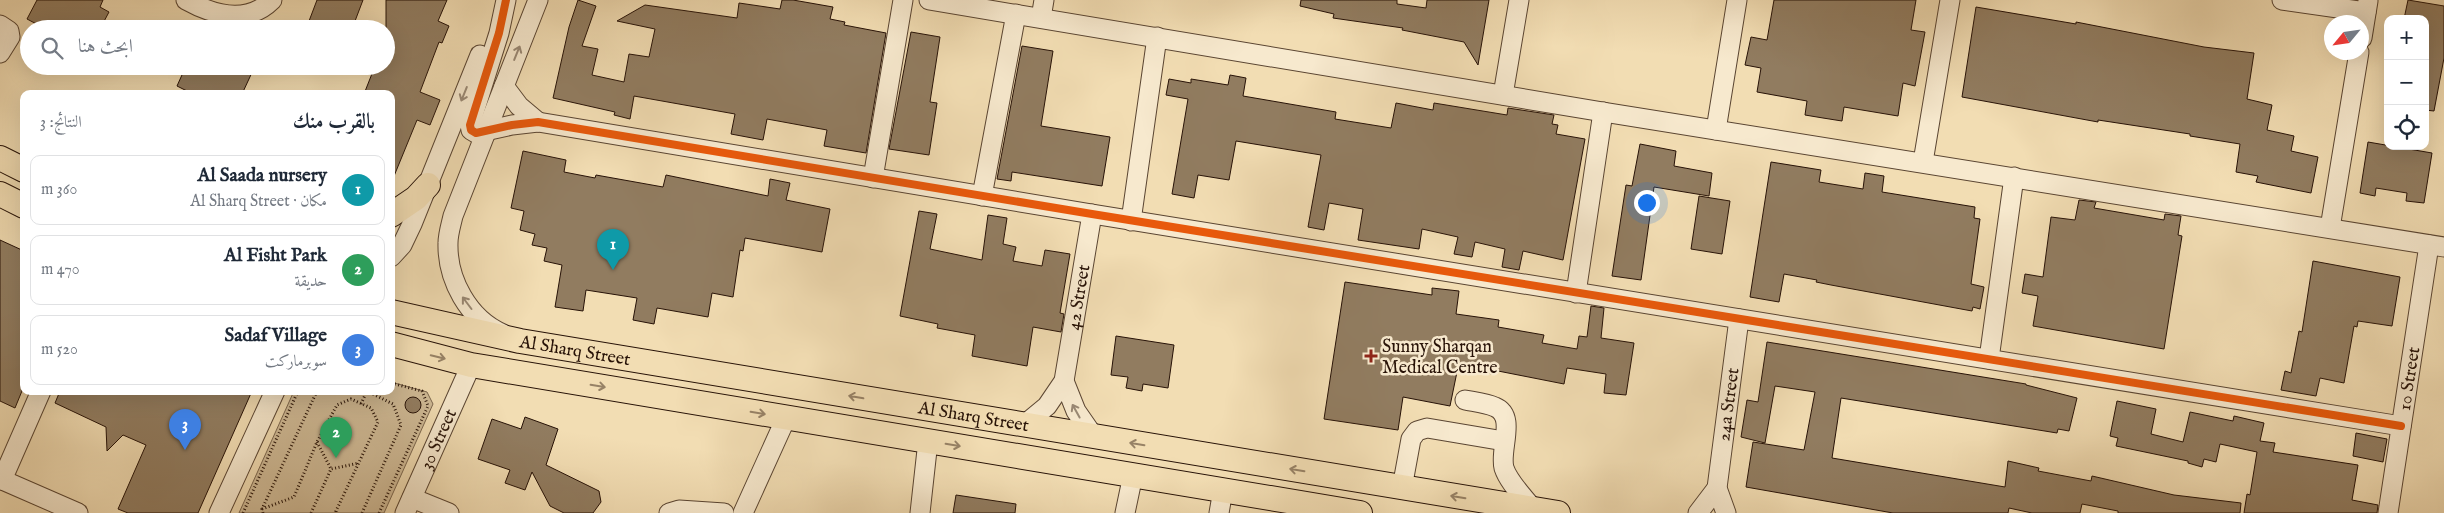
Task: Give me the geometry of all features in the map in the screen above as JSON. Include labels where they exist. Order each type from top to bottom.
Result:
[{"type":"main road","points":[[0,158],[20,168]]},
{"type":"main road","points":[[395,212],[416,198],[428,185]]},
{"type":"main road","points":[[0,194],[20,204]]},
{"type":"main road","name":"Al Sharq Street","points":[[395,313],[520,341],[1544,511]]},
{"type":"main road","name":"Al Sharq Street","points":[[395,345],[471,365],[1132,475],[1221,502],[1360,513]]},
{"type":"main road","points":[[792,419],[883,425],[894,417],[896,404]]},
{"type":"main road","points":[[1498,513],[1544,511]]},
{"type":"street","points":[[246,0],[218,6],[186,0],[217,14],[236,16],[254,12],[272,0]]},
{"type":"street","points":[[504,0],[499,33],[470,125],[471,130],[476,133],[512,125],[538,122],[1576,293],[2401,426]]},
{"type":"street","points":[[395,253],[402,245],[428,185],[504,0]]},
{"type":"street","points":[[520,341],[496,331],[475,314],[459,293],[450,268],[448,242],[453,216],[538,0]]},
{"type":"street","points":[[873,178],[902,0]]},
{"type":"street","points":[[929,0],[1016,14],[1042,9],[1157,37],[1603,112],[2437,246]]},
{"type":"street","points":[[1502,95],[1519,0]]},
{"type":"street","points":[[1716,130],[1737,0]]},
{"type":"street","points":[[1923,162],[1950,0]]},
{"type":"street","points":[[2282,0],[2367,6]]},
{"type":"street","points":[[982,196],[1016,14]]},
{"type":"street","points":[[0,25],[9,31],[10,37],[0,53]]},
{"type":"street","points":[[1131,220],[1157,37]]},
{"type":"street","points":[[2330,228],[2358,60]]},
{"type":"street","points":[[504,86],[519,106],[538,122]]},
{"type":"street","points":[[1576,293],[1603,112]]},
{"type":"street","points":[[1989,360],[2014,177]]},
{"type":"street","name":"42 Street","points":[[1024,426],[1047,406],[1064,381],[1092,214]]},
{"type":"street","name":"10 Street","points":[[2388,513],[2401,426],[2437,246]]},
{"type":"street","name":"24a Street","points":[[1726,513],[1717,488],[1739,319]]},
{"type":"street","name":"30 Street","points":[[409,505],[471,365]]},
{"type":"street","points":[[1064,381],[1076,411],[1094,437]]},
{"type":"street","points":[[39,395],[1,480],[78,513]]},
{"type":"street","points":[[219,513],[273,395]]},
{"type":"street","points":[[1465,400],[1500,409],[1506,420],[1503,461],[1507,474],[1544,511]]},
{"type":"street","points":[[743,513],[792,419]]},
{"type":"street","points":[[1402,488],[1411,440],[1417,431],[1427,428],[1504,441]]},
{"type":"street","points":[[920,513],[928,441]]},
{"type":"street","points":[[1125,513],[1132,475]]},
{"type":"street","name":"24a Street","points":[[1698,513],[1717,488]]},
{"type":"street","points":[[409,505],[449,513]]},
{"type":"street","points":[[669,513],[679,510],[724,513]]},
{"type":"path","points":[[380,513],[428,406],[422,391],[395,384]]},
{"type":"path","points":[[242,513],[296,395]]},
{"type":"path","points":[[262,511],[315,395]]},
{"type":"path","points":[[361,404],[365,395]]},
{"type":"path","points":[[362,513],[401,425],[393,404],[375,395]]},
{"type":"path","points":[[262,511],[294,498],[317,442],[337,405],[351,399],[371,408],[378,422],[336,513]]},
{"type":"path","points":[[317,442],[331,469]]},
{"type":"path","points":[[331,469],[360,462]]},
{"type":"path","points":[[311,513],[331,469]]},
{"type":"shaded area","points":[[395,383],[427,392],[433,404],[384,513],[239,513],[292,395],[395,395]]},
{"type":"building","points":[[37,0],[103,0],[100,7],[109,12],[105,20],[27,19]]},
{"type":"building","points":[[317,0],[363,0],[355,20],[309,20]]},
{"type":"building","points":[[386,0],[447,0],[438,21],[449,26],[442,43],[439,42],[420,92],[440,100],[430,125],[417,120],[395,174],[395,90],[366,90],[371,75],[395,75],[395,20],[386,20]]},
{"type":"building","points":[[578,0],[596,6],[582,46],[598,49],[592,75],[624,82],[629,54],[649,57],[655,29],[617,21],[645,5],[737,18],[739,3],[780,9],[782,0],[793,0],[833,7],[830,19],[845,22],[844,25],[886,33],[866,153],[824,146],[827,130],[767,119],[763,140],[731,134],[735,114],[634,96],[630,119],[614,115],[615,112],[553,98],[569,27]]},
{"type":"building","points":[[1301,0],[1397,0],[1397,4],[1426,8],[1427,0],[1489,0],[1478,65],[1464,42],[1402,30],[1403,28],[1333,18],[1334,14],[1300,6]]},
{"type":"building","points":[[1774,0],[1916,0],[1911,30],[1925,32],[1915,86],[1903,83],[1898,116],[1844,107],[1842,121],[1805,115],[1807,101],[1757,92],[1761,68],[1745,65],[1751,37],[1767,40]]},
{"type":"building","points":[[2408,0],[2444,6],[2444,58],[2434,111],[2429,110],[2429,15],[2405,15]]},
{"type":"building","points":[[1976,7],[2076,24],[2076,22],[2204,47],[2254,53],[2247,99],[2272,105],[2267,130],[2294,136],[2291,151],[2318,157],[2311,193],[2256,182],[2258,176],[2236,172],[2240,144],[2190,136],[2190,134],[2098,120],[2098,122],[1962,97]]},
{"type":"building","points":[[911,32],[940,37],[930,102],[937,103],[929,155],[889,149]]},
{"type":"building","points":[[1022,46],[1053,51],[1041,126],[1110,137],[1102,186],[1012,172],[1011,181],[997,179]]},
{"type":"building","points":[[182,75],[251,75],[244,90],[185,90],[177,86]]},
{"type":"building","points":[[1230,75],[1246,78],[1243,96],[1336,112],[1335,119],[1391,128],[1396,103],[1433,110],[1434,103],[1507,115],[1508,108],[1554,115],[1552,124],[1558,125],[1556,134],[1585,139],[1563,260],[1523,251],[1519,270],[1502,267],[1505,249],[1475,242],[1472,257],[1454,254],[1458,237],[1422,229],[1419,249],[1358,240],[1363,209],[1329,203],[1324,230],[1308,227],[1321,155],[1236,141],[1229,180],[1198,175],[1194,198],[1172,194],[1188,99],[1166,95],[1169,79],[1191,83],[1191,79],[1228,85]]},
{"type":"building","points":[[2368,142],[2384,145],[2384,150],[2415,150],[2432,153],[2424,203],[2406,201],[2407,193],[2376,188],[2375,196],[2360,193]]},
{"type":"building","points":[[1640,144],[1676,151],[1674,166],[1712,173],[1709,196],[1654,187],[1641,280],[1612,276],[1626,185],[1632,186]]},
{"type":"building","points":[[523,151],[566,160],[564,172],[595,178],[596,175],[663,187],[666,175],[768,196],[770,179],[790,183],[786,200],[830,209],[822,252],[745,238],[743,251],[740,250],[733,297],[712,293],[708,317],[657,308],[654,324],[633,320],[637,298],[586,290],[583,311],[555,307],[562,265],[544,261],[547,248],[532,245],[535,234],[520,230],[524,211],[511,208]]},
{"type":"building","points":[[1771,162],[1821,170],[1819,182],[1863,189],[1865,173],[1884,176],[1882,192],[1975,207],[1974,218],[1980,219],[1971,284],[1984,287],[1980,309],[1973,307],[1972,311],[1831,285],[1816,282],[1817,280],[1784,274],[1779,302],[1750,297]]},
{"type":"building","points":[[1699,196],[1730,201],[1722,254],[1691,249]]},
{"type":"building","points":[[2079,200],[2096,202],[2094,208],[2164,220],[2165,214],[2181,216],[2178,235],[2182,236],[2164,349],[2033,326],[2038,296],[2022,293],[2025,274],[2043,277],[2051,217],[2075,220]]},
{"type":"building","points":[[919,211],[937,214],[930,249],[982,260],[988,215],[1007,218],[1003,244],[1016,247],[1013,261],[1042,266],[1045,250],[1070,254],[1060,313],[1064,314],[1061,332],[1033,327],[1027,366],[972,356],[975,335],[937,328],[938,324],[900,316]]},
{"type":"building","points":[[0,240],[20,249],[20,395],[15,408],[0,401]]},
{"type":"building","points":[[2313,261],[2400,277],[2392,326],[2358,321],[2357,327],[2354,326],[2344,383],[2320,378],[2316,396],[2281,390],[2285,371],[2291,373],[2299,331],[2302,332]]},
{"type":"building","points":[[1345,282],[1432,295],[1432,288],[1459,291],[1456,314],[1499,320],[1498,327],[1544,335],[1542,343],[1577,349],[1579,336],[1587,337],[1591,306],[1604,308],[1601,338],[1634,343],[1626,395],[1604,393],[1606,374],[1567,368],[1564,384],[1493,370],[1492,374],[1458,367],[1450,406],[1403,397],[1398,430],[1324,419]]},
{"type":"building","points":[[1116,336],[1174,345],[1168,388],[1143,384],[1142,391],[1126,388],[1128,377],[1111,375]]},
{"type":"building","points":[[1767,342],[2026,384],[2077,398],[2069,431],[2058,429],[2057,433],[1841,398],[1832,458],[2005,487],[2008,461],[2039,468],[2038,471],[2091,481],[2092,476],[2174,495],[2241,503],[2240,513],[2118,513],[2118,511],[2082,504],[2080,513],[2032,513],[2009,508],[2008,513],[1893,513],[1746,487],[1753,442],[1804,450],[1815,392],[1775,386],[1765,443],[1741,437],[1747,400],[1758,402]]},
{"type":"building","points":[[58,395],[250,395],[198,513],[128,513],[118,509],[146,445],[123,435],[107,451],[106,427],[55,403]]},
{"type":"building","points":[[413,397],[421,405],[413,413],[405,405]]},
{"type":"building","points":[[2117,401],[2156,409],[2151,434],[2183,442],[2190,412],[2233,421],[2234,416],[2264,423],[2260,441],[2275,443],[2273,452],[2358,465],[2352,500],[2378,505],[2377,513],[2244,513],[2247,494],[2250,495],[2257,452],[2220,444],[2216,462],[2204,459],[2202,467],[2188,463],[2188,461],[2116,446],[2118,438],[2110,436]]},
{"type":"building","points":[[525,417],[558,429],[546,465],[599,491],[601,502],[593,513],[564,513],[550,506],[532,472],[525,490],[505,483],[510,470],[478,459],[492,419],[521,429]]},
{"type":"building","points":[[2356,433],[2387,439],[2383,462],[2353,456]]},
{"type":"building","points":[[956,495],[1016,504],[1015,513],[953,513]]},
{"type":"cycle path","points":[[506,0],[499,33],[470,125],[471,130],[476,133],[512,125],[538,122],[1092,214],[2401,426]]},
{"type":"place","name":"Al Saada nursery","points":[[613,270]]},
{"type":"place","name":"Sunny Sharqan Medical Centre","points":[[1371,356]]},
{"type":"place","name":"Sadaf Village","points":[[185,450]]},
{"type":"place","name":"Al Fisht Park","points":[[336,458]]}]
